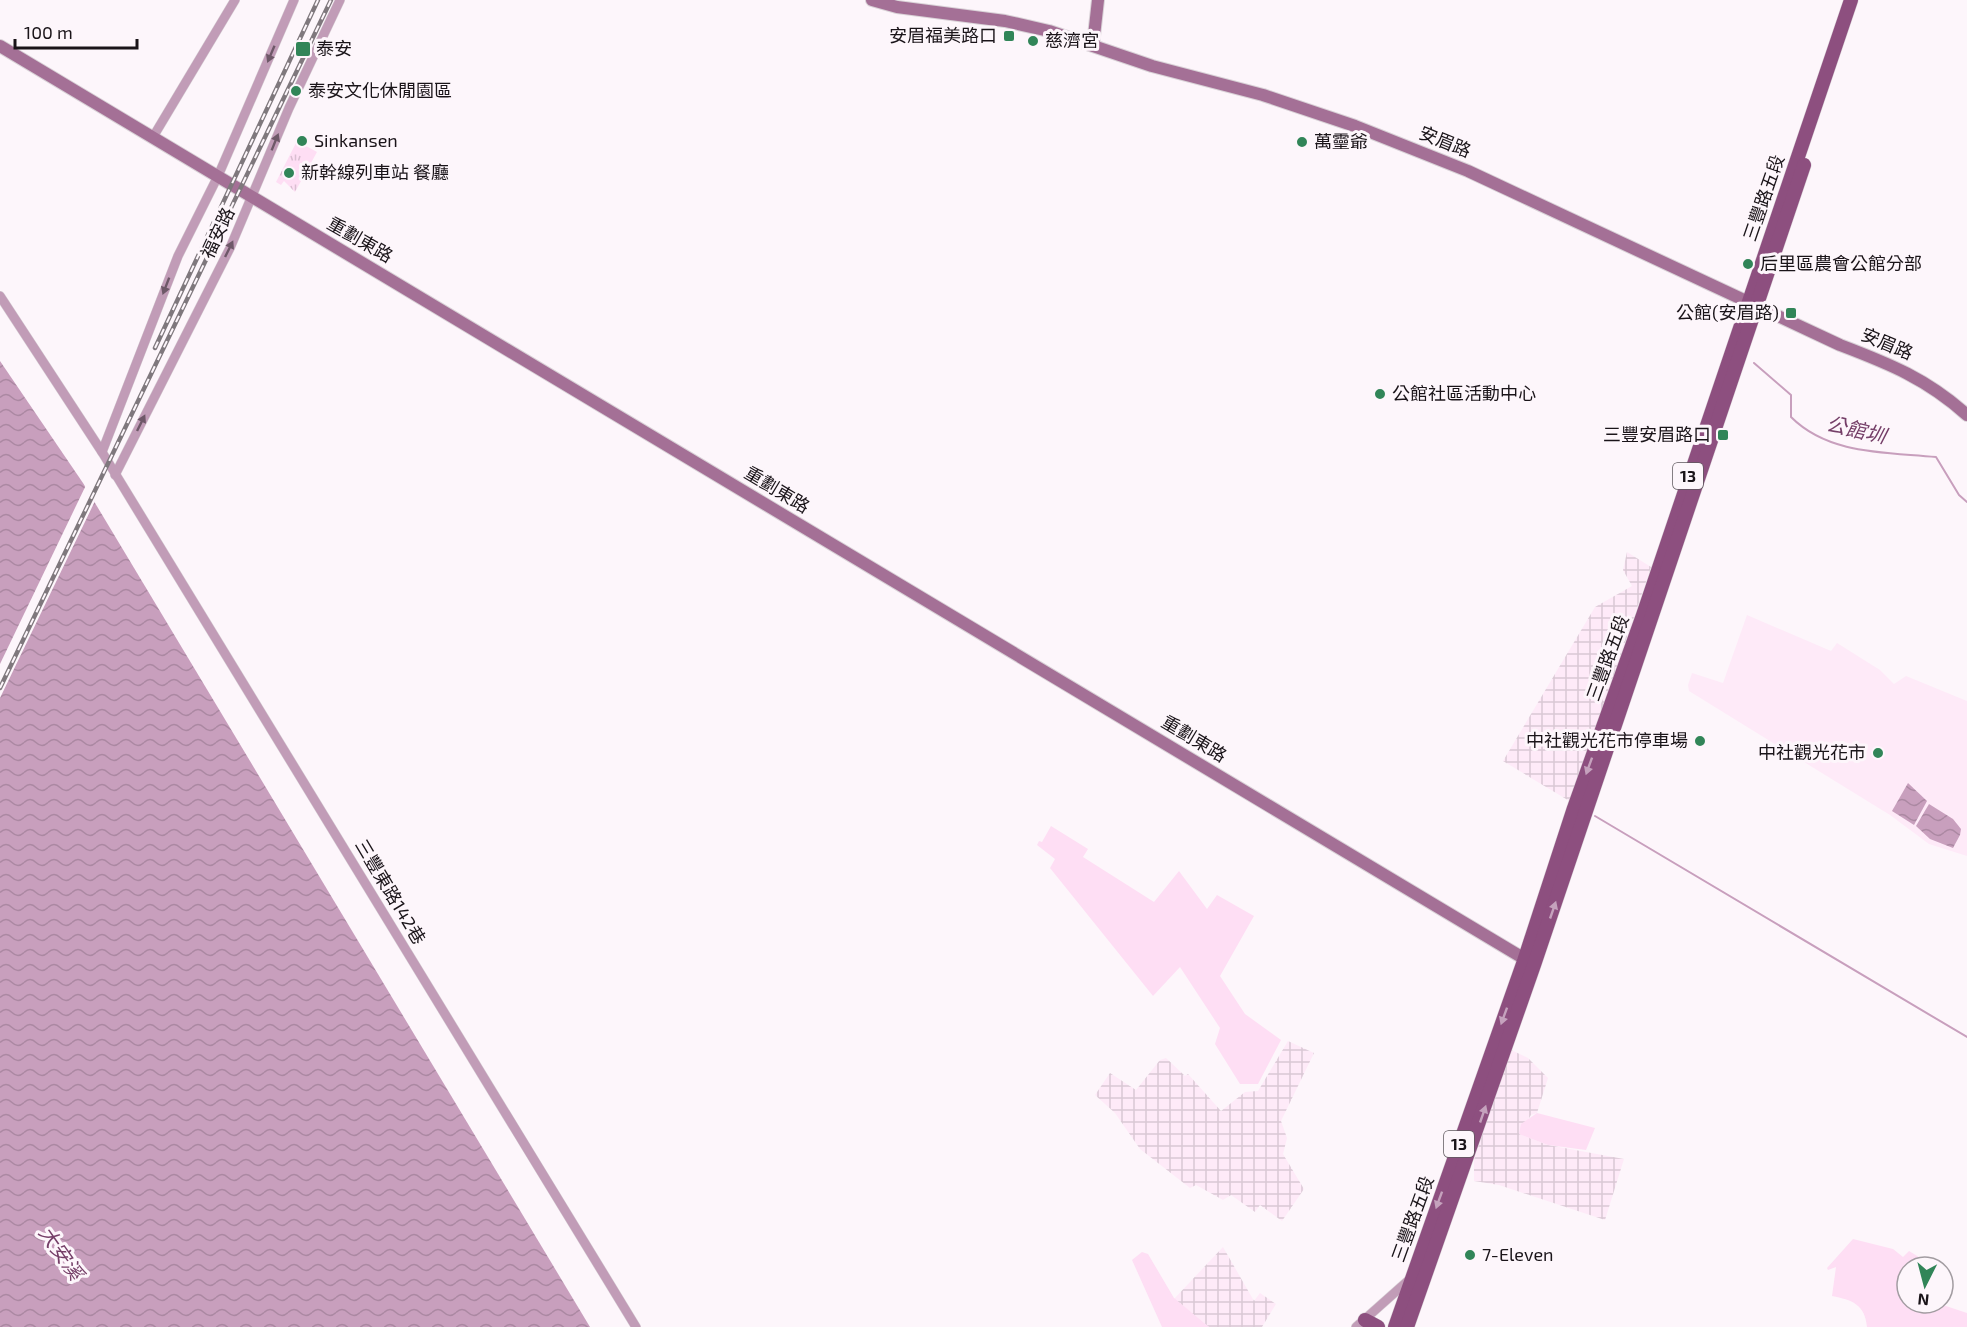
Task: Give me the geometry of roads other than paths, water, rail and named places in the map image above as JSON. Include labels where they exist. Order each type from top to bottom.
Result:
[{"type":"main road","name":"三豐路五段","points":[[1395,1327],[1458,1186],[1529,963],[1752,304],[1851,0]]},
{"type":"main road","name":"三豐路五段","points":[[1752,304],[1860,0]]},
{"type":"main road","name":"三豐路五段","points":[[1407,1327],[1416,1280]]},
{"type":"main road","points":[[1360,1324],[1378,1327]]},
{"type":"street","points":[[153,137],[235,0]]},
{"type":"street","name":"福安路","points":[[102,452],[178,256],[218,176],[294,0]]},
{"type":"street","name":"福安路","points":[[114,475],[230,248],[289,108],[340,0]]},
{"type":"street","name":"安眉路","points":[[872,0],[897,7],[1005,21],[1049,31],[1152,66],[1309,110],[1436,157],[1840,345],[1898,367],[1929,384],[1967,415]]},
{"type":"street","points":[[1093,45],[1098,0]]},
{"type":"street","name":"重劃東路","points":[[0,46],[1385,874],[1529,963]]},
{"type":"street","name":"三豐東路142巷","points":[[0,296],[102,452],[636,1327]]},
{"type":"street","points":[[1360,1324],[1416,1280]]},
{"type":"water","name":"大安溪","points":[[0,361],[83,483],[590,1327],[0,1327]]},
{"type":"water","points":[[1908,783],[1927,801],[1914,825],[1892,811]]},
{"type":"water","points":[[1929,804],[1953,819],[1961,829],[1953,848],[1930,839],[1916,826]]},
{"type":"waterway","name":"公館圳","points":[[1754,363],[1791,395],[1791,417],[1806,429],[1823,439],[1840,445],[1878,452],[1936,457],[1959,495],[1967,502]]},
{"type":"waterway","points":[[1595,816],[1967,1037]]},
{"type":"railway","points":[[155,348],[318,0]]},
{"type":"railway","points":[[0,688],[331,0]]},
{"type":"place","name":"安眉福美路口","points":[[1009,36]]},
{"type":"place","name":"慈濟宮","points":[[1033,41]]},
{"type":"place","name":"泰安","points":[[303,49]]},
{"type":"place","name":"泰安文化休閒園區","points":[[296,91]]},
{"type":"place","name":"Sinkansen","points":[[302,141]]},
{"type":"place","name":"萬𤫊爺","points":[[1302,142]]},
{"type":"place","name":"新幹線列車站 餐廳","points":[[289,173]]},
{"type":"place","name":"后里區農會公館分部","points":[[1748,264]]},
{"type":"place","name":"公館(安眉路)","points":[[1791,313]]},
{"type":"place","name":"公館社區活動中心","points":[[1380,394]]},
{"type":"place","name":"三豐安眉路口","points":[[1723,435]]},
{"type":"place","name":"中社觀光花市停車場","points":[[1700,741]]},
{"type":"place","name":"中社觀光花市","points":[[1878,753]]},
{"type":"place","name":"7-Eleven","points":[[1470,1255]]}]
